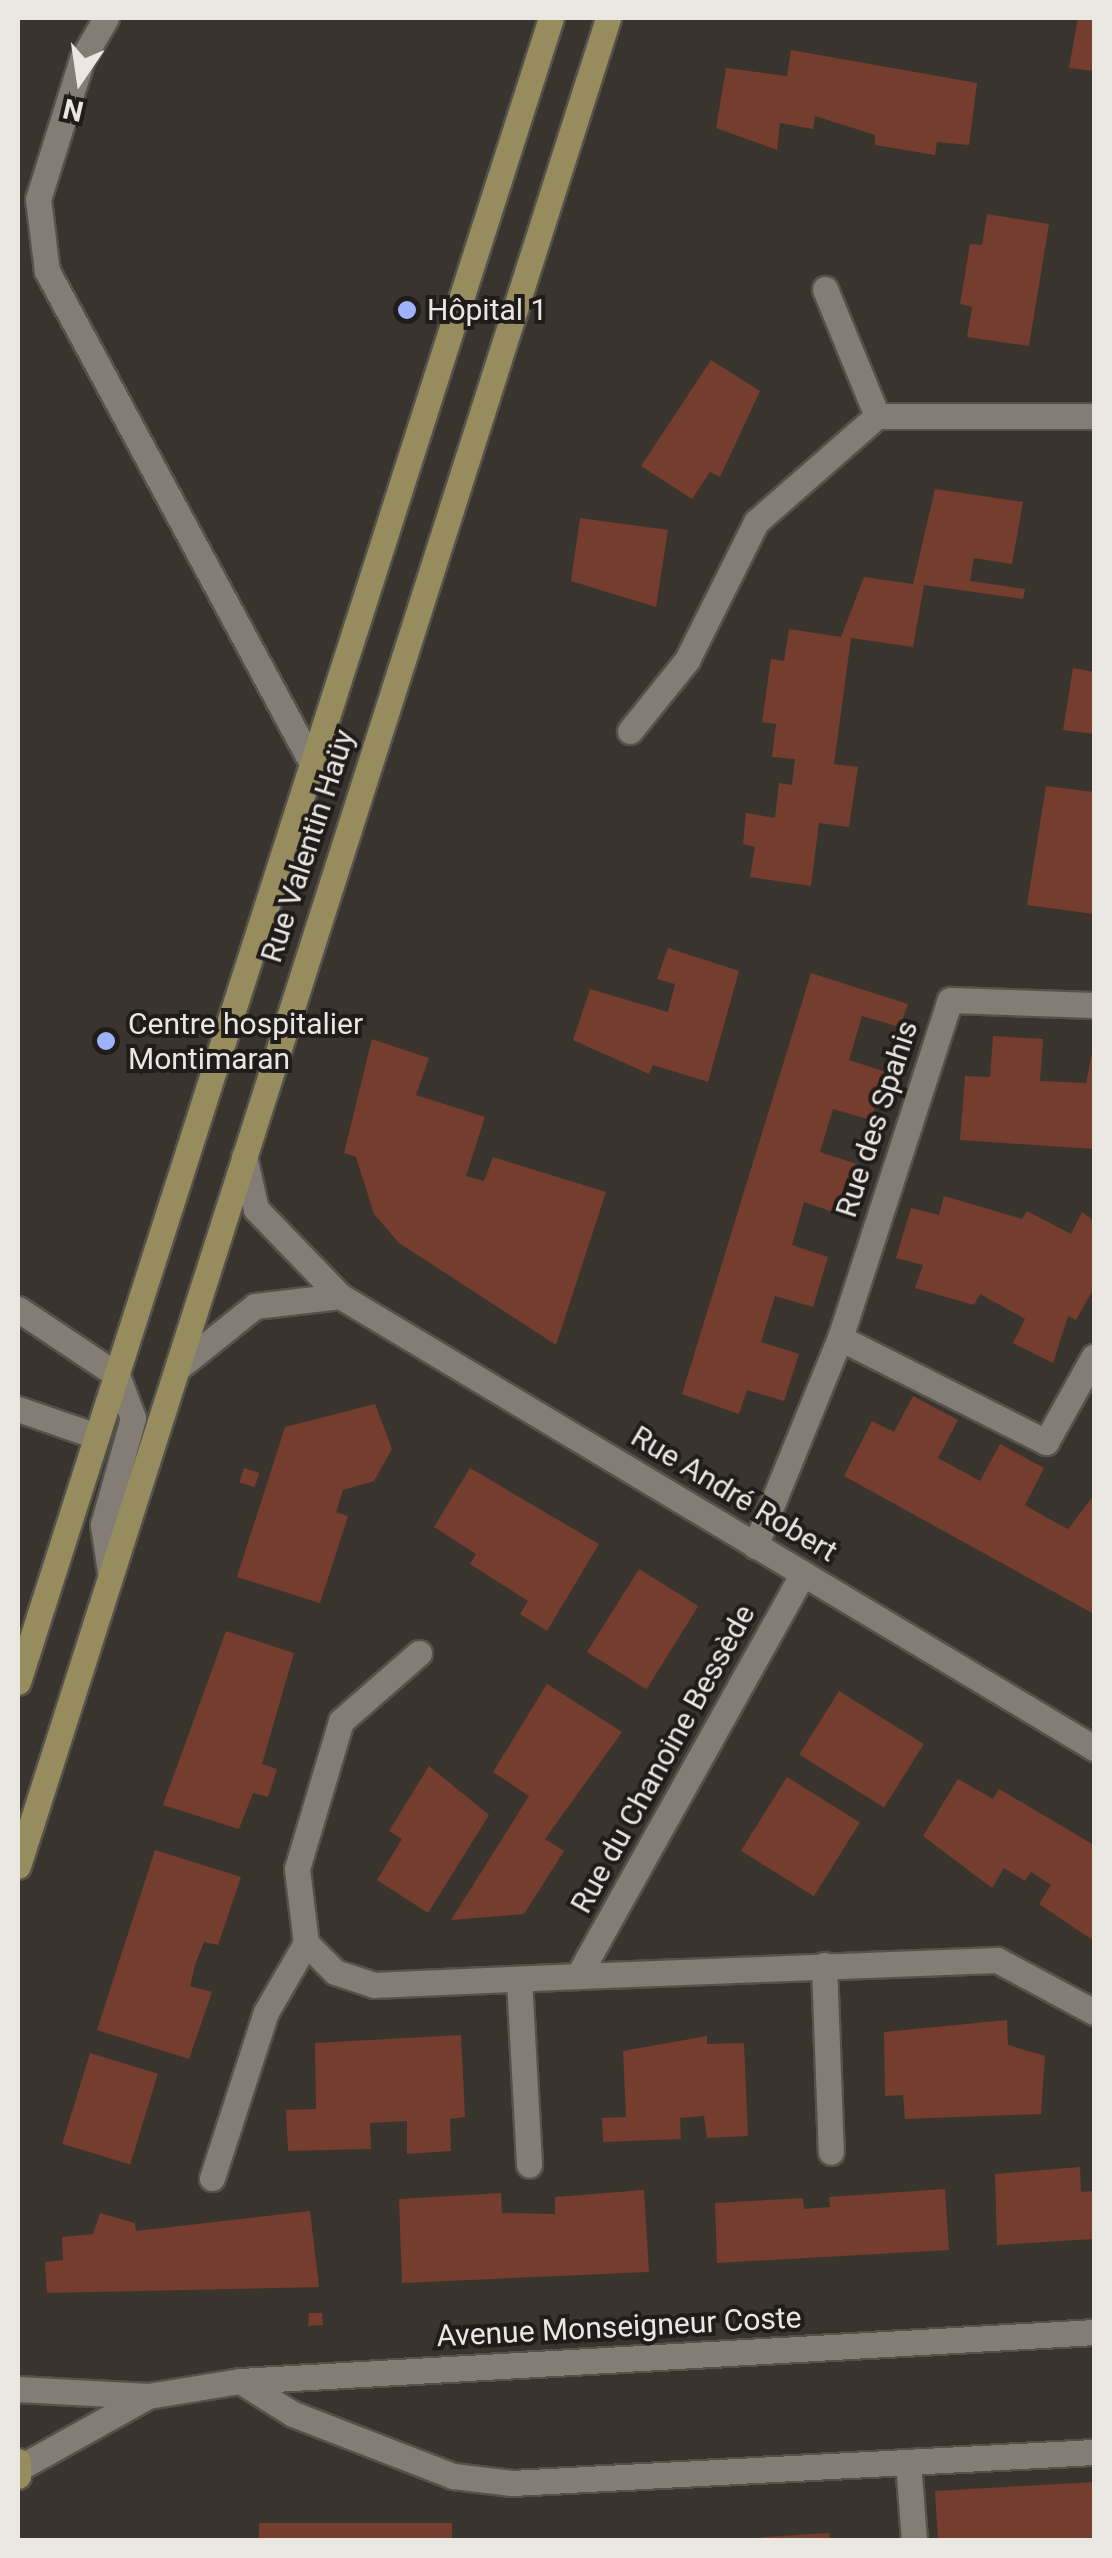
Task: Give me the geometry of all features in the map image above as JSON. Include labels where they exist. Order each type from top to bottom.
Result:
[{"type":"street","points":[[106,18],[82,59],[38,199],[47,271],[315,769]]},
{"type":"street","name":"Rue Valentin Haüy","points":[[18,1682],[315,769],[551,18]]},
{"type":"street","name":"Rue Valentin Haüy","points":[[18,1866],[608,18]]},
{"type":"street","points":[[825,289],[877,416]]},
{"type":"street","points":[[630,731],[687,660],[756,522],[877,416],[1094,416]]},
{"type":"street","name":"Rue des Spahis","points":[[755,1546],[840,1338],[950,1000],[1094,1005]]},
{"type":"street","name":"Rue André Robert","points":[[244,1156],[266,1224],[340,1296],[1094,1748]]},
{"type":"street","points":[[179,1367],[256,1306],[340,1296]]},
{"type":"street","points":[[18,1310],[117,1375],[133,1418],[103,1525],[110,1572]]},
{"type":"street","points":[[840,1338],[1046,1442],[1094,1356]]},
{"type":"street","points":[[18,1408],[96,1436]]},
{"type":"street","name":"Rue du Chanoine Bessède","points":[[578,1976],[803,1574]]},
{"type":"street","points":[[212,2178],[266,2012],[306,1943],[297,1869],[341,1721],[419,1652]]},
{"type":"street","points":[[306,1943],[335,1972],[374,1984],[997,1960],[1094,2012]]},
{"type":"street","points":[[824,1966],[831,2152]]},
{"type":"street","points":[[519,1979],[529,2165]]},
{"type":"street","name":"Avenue Monseigneur Coste","points":[[18,2389],[148,2396],[240,2381],[1094,2332]]},
{"type":"street","points":[[240,2381],[293,2414],[454,2476],[512,2483],[1094,2452]]},
{"type":"street","name":"Avenue Monseigneur Coste","points":[[18,2464],[148,2396]]},
{"type":"street","points":[[908,2462],[914,2540]]},
{"type":"street","points":[[18,2464],[18,2476]]},
{"type":"building","points":[[1078,18],[1094,18],[1094,71],[1069,68]]},
{"type":"building","points":[[791,50],[977,83],[969,145],[937,142],[935,155],[875,145],[875,135],[815,116],[813,129],[780,123],[777,150],[716,128],[726,68],[787,76]]},
{"type":"building","points":[[987,214],[1049,224],[1029,346],[967,337],[972,307],[960,304],[970,244],[982,245]]},
{"type":"building","points":[[711,360],[760,391],[720,477],[710,472],[692,499],[641,466]]},
{"type":"building","points":[[935,489],[1023,502],[1012,564],[974,558],[970,581],[1025,589],[1023,599],[924,585],[913,647],[851,638],[834,764],[858,767],[849,827],[819,823],[811,886],[750,877],[755,847],[743,844],[746,813],[775,818],[779,783],[792,785],[795,759],[772,757],[776,724],[762,722],[771,659],[784,661],[789,629],[841,637],[864,577],[913,584]]},
{"type":"building","points":[[580,518],[668,530],[656,607],[571,581]]},
{"type":"building","points":[[1073,668],[1094,672],[1094,734],[1063,730]]},
{"type":"building","points":[[1046,786],[1094,792],[1094,914],[1027,905]]},
{"type":"building","points":[[668,948],[739,971],[708,1082],[653,1065],[649,1074],[573,1040],[590,989],[668,1012],[675,984],[657,979]]},
{"type":"building","points":[[811,973],[908,1004],[900,1027],[862,1016],[849,1060],[886,1072],[871,1120],[833,1109],[820,1152],[857,1164],[842,1215],[804,1202],[792,1245],[828,1257],[813,1307],[775,1296],[761,1342],[799,1354],[784,1401],[747,1390],[739,1414],[682,1394]]},
{"type":"building","points":[[993,1036],[1043,1039],[1040,1081],[1086,1083],[1094,1043],[1094,1149],[960,1140],[965,1076],[990,1077]]},
{"type":"building","points":[[372,1039],[429,1058],[416,1095],[485,1117],[466,1176],[484,1181],[493,1157],[606,1192],[556,1345],[399,1243],[374,1214],[356,1157],[344,1153]]},
{"type":"building","points":[[944,1196],[1022,1219],[1027,1211],[1071,1234],[1082,1212],[1094,1221],[1094,1288],[1076,1320],[1068,1316],[1053,1363],[1013,1343],[1025,1319],[980,1294],[974,1305],[915,1288],[923,1265],[896,1258],[911,1208],[939,1215]]},
{"type":"building","points":[[913,1396],[958,1420],[938,1458],[980,1481],[1000,1444],[1044,1468],[1025,1505],[1047,1518],[1068,1529],[1094,1495],[1094,1614],[844,1476],[872,1421],[894,1432]]},
{"type":"building","points":[[375,1404],[392,1449],[374,1481],[343,1490],[336,1512],[348,1516],[320,1603],[237,1577],[285,1427]]},
{"type":"building","points":[[244,1468],[259,1473],[255,1487],[239,1482]]},
{"type":"building","points":[[470,1468],[599,1544],[547,1631],[520,1614],[528,1601],[470,1564],[476,1554],[434,1527]]},
{"type":"building","points":[[639,1569],[698,1606],[646,1689],[587,1652]]},
{"type":"building","points":[[226,1631],[294,1653],[262,1764],[277,1769],[268,1797],[253,1793],[239,1829],[163,1805]]},
{"type":"building","points":[[547,1684],[622,1732],[545,1839],[564,1851],[524,1914],[451,1920],[529,1796],[493,1772]]},
{"type":"building","points":[[839,1691],[924,1744],[884,1808],[799,1755]]},
{"type":"building","points":[[429,1766],[489,1815],[428,1913],[377,1880],[402,1839],[389,1831]]},
{"type":"building","points":[[787,1777],[860,1823],[814,1896],[741,1851]]},
{"type":"building","points":[[958,1779],[993,1799],[999,1789],[1094,1845],[1094,1941],[1039,1904],[1051,1885],[1031,1872],[1025,1881],[1004,1868],[992,1888],[923,1836]]},
{"type":"building","points":[[155,1850],[241,1877],[218,1945],[204,1942],[196,1962],[190,1986],[212,1992],[189,2059],[97,2030]]},
{"type":"building","points":[[1007,2020],[1008,2045],[1045,2056],[1041,2114],[905,2119],[903,2095],[885,2096],[884,2032]]},
{"type":"building","points":[[461,2035],[465,2117],[450,2119],[451,2151],[407,2154],[407,2121],[370,2123],[371,2149],[288,2151],[286,2110],[316,2109],[315,2043]]},
{"type":"building","points":[[707,2036],[707,2044],[744,2043],[748,2136],[707,2138],[704,2116],[680,2118],[681,2139],[603,2142],[602,2118],[626,2117],[623,2051]]},
{"type":"building","points":[[90,2053],[158,2074],[130,2165],[62,2144]]},
{"type":"building","points":[[1080,2167],[1081,2192],[1094,2191],[1094,2239],[997,2245],[995,2174]]},
{"type":"building","points":[[945,2189],[949,2250],[717,2263],[715,2203],[803,2198],[804,2209],[830,2207],[829,2197]]},
{"type":"building","points":[[644,2190],[649,2272],[402,2283],[399,2199],[501,2193],[502,2213],[555,2214],[555,2197]]},
{"type":"building","points":[[310,2211],[319,2287],[47,2293],[45,2262],[63,2260],[62,2237],[93,2234],[100,2213],[135,2223],[136,2231]]},
{"type":"building","points":[[309,2313],[322,2313],[323,2325],[308,2326]]},
{"type":"building","points":[[1094,2482],[1094,2540],[938,2540],[935,2491]]},
{"type":"building","points":[[259,2523],[452,2523],[452,2540],[259,2540]]},
{"type":"building","points":[[829,2533],[830,2540],[752,2540],[752,2538]]},
{"type":"place","name":"Hôpital 1","points":[[407,310]]},
{"type":"place","name":"Centre hospitalier Montimaran","points":[[106,1041]]}]
